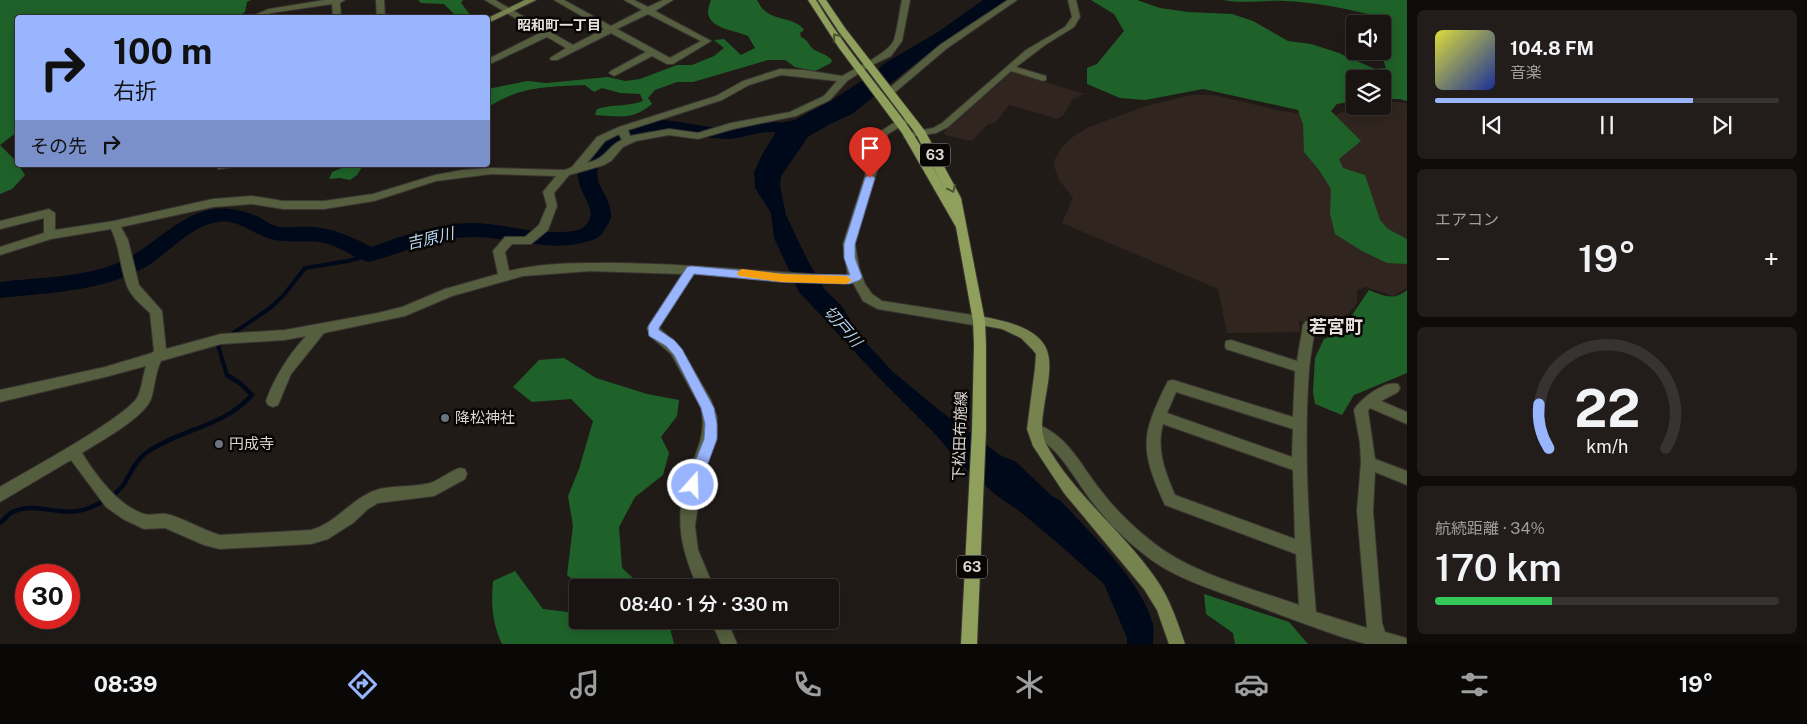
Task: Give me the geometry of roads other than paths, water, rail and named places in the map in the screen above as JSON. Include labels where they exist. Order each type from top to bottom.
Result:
[{"type":"main road","name":"下松田布施線","points":[[812,0],[831,30],[886,92],[906,122],[922,133],[956,198],[979,321],[979,430],[969,644]]},
{"type":"main road","name":"下松田布施線","points":[[822,0],[866,68]]},
{"type":"main road","name":"下松田布施線","points":[[906,122],[908,136],[961,230]]},
{"type":"street","points":[[259,15],[269,11],[338,0],[337,15]]},
{"type":"street","points":[[380,0],[381,15]]},
{"type":"street","points":[[489,0],[572,48]]},
{"type":"street","points":[[490,21],[532,0]]},
{"type":"street","points":[[558,0],[670,62],[707,41],[628,0]]},
{"type":"street","points":[[554,58],[669,0]]},
{"type":"street","points":[[0,250],[50,235],[114,226],[213,202],[252,200],[289,205],[324,205],[374,197],[435,178],[463,173],[574,171],[607,160],[619,145],[626,140],[659,132],[698,136],[719,129],[792,114],[826,98],[844,80],[888,54],[898,41],[906,0]]},
{"type":"street","points":[[886,92],[943,47],[1013,0]]},
{"type":"street","points":[[908,136],[936,130],[945,124],[1010,68],[1044,42],[1072,25],[1076,20],[1077,12],[1072,0]]},
{"type":"street","points":[[292,15],[293,7]]},
{"type":"street","points":[[490,61],[546,34]]},
{"type":"street","points":[[614,73],[653,52]]},
{"type":"street","points":[[1010,68],[1043,78]]},
{"type":"street","points":[[505,276],[499,251],[509,240],[527,241],[544,227],[552,206],[548,192],[574,171],[601,139],[622,129],[719,98],[746,83],[780,72],[804,73],[844,80]]},
{"type":"street","points":[[906,122],[884,132],[849,244],[849,258],[856,277],[869,299],[875,304],[888,308],[910,309],[1004,326],[1025,335],[1037,345],[1042,354],[1042,368],[1034,429],[1040,446],[1069,488],[1150,583],[1164,606],[1178,644]]},
{"type":"street","points":[[622,129],[626,140]]},
{"type":"street","points":[[0,225],[49,213],[50,235]]},
{"type":"street","points":[[0,495],[74,452],[135,409],[144,399],[152,366],[160,351],[156,311],[138,295],[133,286],[122,240],[114,226]]},
{"type":"street","points":[[0,396],[156,359],[227,338],[285,335],[320,330],[396,313],[449,292],[505,276],[533,271],[572,270],[591,267],[691,270],[786,278],[849,280],[856,277]]},
{"type":"street","points":[[691,270],[653,328],[654,332],[670,343],[678,352],[708,408],[711,424],[710,439],[690,495],[687,528],[692,555],[702,579]]},
{"type":"street","points":[[1308,617],[1303,549],[1300,425],[1302,368],[1309,325]]},
{"type":"street","points":[[273,401],[279,380],[288,366],[320,330]]},
{"type":"street","points":[[1231,345],[1302,368]]},
{"type":"street","points":[[1300,425],[1173,385],[1158,416],[1152,441],[1152,455],[1170,500],[1303,549]]},
{"type":"street","points":[[1379,641],[1374,622],[1365,511],[1368,463],[1367,443],[1361,410],[1368,401],[1393,388]]},
{"type":"street","points":[[1368,401],[1407,418]]},
{"type":"street","points":[[1158,416],[1300,466]]},
{"type":"street","points":[[1034,429],[1044,432],[1054,439],[1077,466],[1094,495],[1113,516],[1165,561],[1191,573],[1308,617],[1379,641],[1400,644]]},
{"type":"street","points":[[74,452],[107,498],[128,514],[144,522],[166,521],[204,538],[220,542],[311,538],[328,532],[348,518],[363,504],[375,497],[392,493],[434,489],[460,474]]},
{"type":"street","points":[[1368,463],[1407,478]]},
{"type":"street","points":[[723,629],[729,644]]},
{"type":"water","name":"切戸川","points":[[983,0],[1007,0],[925,56],[852,114],[808,137],[781,176],[780,186],[786,215],[807,259],[825,290],[842,306],[859,335],[892,371],[939,410],[1000,455],[1016,462],[1052,496],[1061,501],[1126,573],[1146,605],[1153,624],[1153,644],[1127,644],[1127,638],[1104,584],[1022,513],[996,495],[958,462],[938,437],[880,379],[799,292],[774,238],[771,213],[755,188],[754,172],[776,132],[785,122],[795,120],[835,98],[871,75],[885,63],[938,32]]},
{"type":"waterway","name":"吉原川","points":[[0,290],[74,282],[116,272],[148,256],[176,234],[196,222],[218,215],[232,215],[247,219],[274,233],[327,236],[349,244],[369,255],[419,239],[458,231],[485,231],[561,239],[575,238],[591,233],[600,220],[600,207],[588,181],[587,171],[591,160],[598,151],[605,143],[615,137],[625,132],[653,125],[725,133],[769,127],[793,129]]},
{"type":"waterway","points":[[229,336],[270,308],[283,296],[305,268],[348,261],[369,255]]},
{"type":"waterway","points":[[224,341],[218,346],[227,375]]},
{"type":"waterway","points":[[0,523],[10,514],[20,509],[39,508],[67,512],[77,511],[107,499],[124,484],[136,463],[146,453],[173,438],[228,414],[241,406],[252,395],[241,384],[227,375]]},
{"type":"place","name":"降松神社","points":[[445,418]]},
{"type":"place","name":"円成寺","points":[[219,444]]},
{"type":"district","name":"昭和町一丁目","points":[[559,25]]},
{"type":"district","name":"若宮町","points":[[1336,327]]}]
